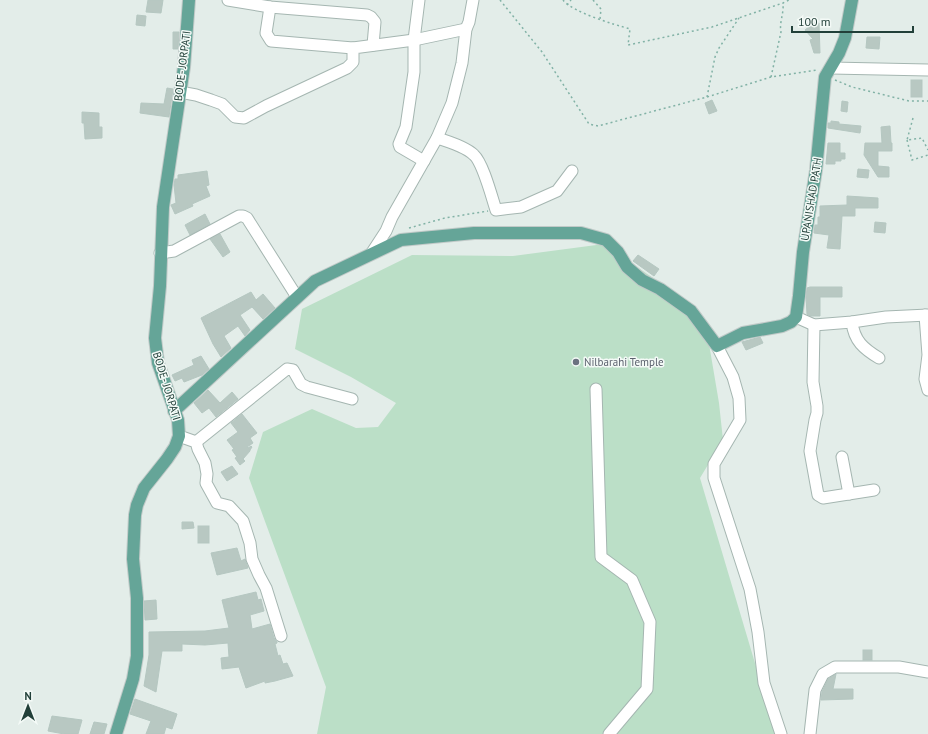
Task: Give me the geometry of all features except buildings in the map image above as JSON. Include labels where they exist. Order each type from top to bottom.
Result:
[{"type":"main road","name":"BODE- JORPATI","points":[[116,734],[133,679],[137,656],[137,598],[133,559],[135,515],[137,505],[144,488],[167,460],[175,447],[179,436],[178,420],[161,373],[155,346],[163,207],[184,67],[189,0]]},
{"type":"main road","name":"UPANISHAD PATH","points":[[796,317],[803,252],[816,170],[828,72],[845,38],[852,0]]},
{"type":"main road","points":[[174,411],[315,281],[401,240],[474,233],[581,233],[606,240],[618,252],[627,267],[642,280],[660,289],[691,311],[717,346],[743,333],[782,326],[791,322],[796,317]]},
{"type":"street","points":[[228,0],[270,7],[366,15],[371,17],[375,22],[373,45]]},
{"type":"street","points":[[418,0],[414,40],[414,72],[406,127],[399,144],[400,147],[424,161]]},
{"type":"street","points":[[371,254],[386,231],[392,217],[437,138],[452,103],[462,63],[466,29],[469,22],[473,0]]},
{"type":"street","points":[[270,7],[266,33],[271,41],[353,48],[414,40],[466,29]]},
{"type":"street","points":[[180,92],[196,95],[222,104],[235,117],[244,118],[347,68],[353,62],[353,48]]},
{"type":"street","points":[[828,72],[928,70]]},
{"type":"street","points":[[437,138],[474,154],[484,175],[496,210],[521,207],[557,191],[572,171]]},
{"type":"street","points":[[160,253],[174,251],[240,216],[243,216],[247,218],[297,297]]},
{"type":"street","points":[[796,317],[814,325],[852,322],[886,317],[926,315],[928,355],[925,379],[928,390]]},
{"type":"street","points":[[852,322],[853,332],[857,340],[866,350],[879,358]]},
{"type":"street","points":[[814,325],[813,382],[817,413],[810,451],[818,495],[823,498],[874,490]]},
{"type":"street","points":[[717,346],[733,377],[739,398],[740,420],[714,464],[714,478],[750,589],[758,632],[764,683],[781,734]]},
{"type":"street","points":[[196,442],[287,369],[293,370],[302,384],[307,387],[352,399]]},
{"type":"street","points":[[596,389],[601,557],[632,580],[650,622],[647,689],[609,734]]},
{"type":"street","points":[[179,436],[196,442]]},
{"type":"street","points":[[196,442],[205,463],[207,474],[206,483],[217,503],[229,506],[242,521],[250,543],[252,559],[258,575],[266,588],[281,636]]},
{"type":"street","points":[[842,457],[849,494]]},
{"type":"street","points":[[810,734],[815,690],[823,674],[834,667],[899,667],[928,672]]},
{"type":"path","points":[[500,0],[542,52],[589,124],[598,126],[707,97],[771,77],[828,72],[852,87],[909,101],[928,101]]},
{"type":"path","points":[[563,0],[567,5],[600,20],[630,30],[628,45],[712,27],[789,0]]},
{"type":"path","points":[[567,5],[571,0]]},
{"type":"path","points":[[593,0],[601,9],[600,20]]},
{"type":"path","points":[[771,77],[781,32],[780,28],[784,12],[783,3]]},
{"type":"path","points":[[707,97],[715,57],[719,48],[739,18]]},
{"type":"path","points":[[913,118],[907,140],[912,160],[928,155]]},
{"type":"path","points":[[907,140],[922,138],[928,150]]},
{"type":"path","points":[[403,230],[445,218],[496,210]]},
{"type":"green space","points":[[604,244],[653,278],[707,332],[719,403],[723,440],[700,478],[776,734],[317,734],[326,687],[249,478],[263,432],[312,409],[356,428],[378,427],[396,403],[351,377],[295,349],[302,309],[412,255],[513,256]]},
{"type":"place","name":"Nilbarahi Temple","points":[[576,362]]}]
